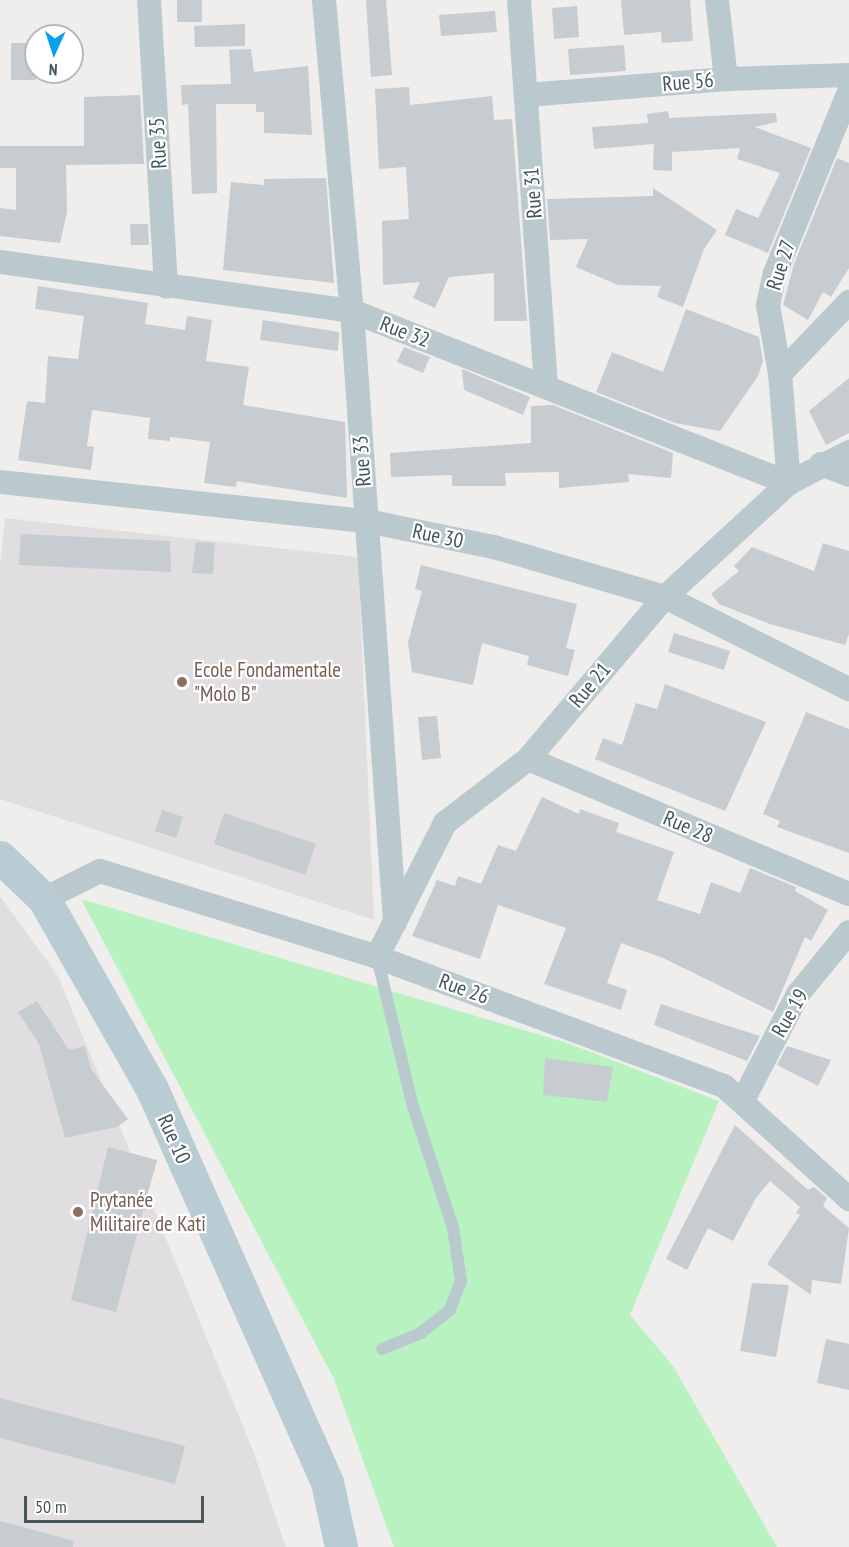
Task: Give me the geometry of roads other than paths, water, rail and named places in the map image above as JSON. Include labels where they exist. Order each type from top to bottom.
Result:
[{"type":"main road","name":"Rue 10","points":[[0,857],[44,899],[152,1089],[327,1482],[341,1547]]},
{"type":"street","name":"Rue 35","points":[[150,0],[166,285]]},
{"type":"street","name":"Rue 33","points":[[324,0],[352,311],[395,922]]},
{"type":"street","name":"Rue 31","points":[[519,0],[546,387]]},
{"type":"street","points":[[717,0],[726,79]]},
{"type":"street","name":"Rue 56","points":[[527,95],[726,79],[849,75]]},
{"type":"street","name":"Rue 27","points":[[789,483],[780,374],[768,305],[775,273],[849,92]]},
{"type":"street","name":"Rue 32","points":[[0,262],[352,311],[789,483]]},
{"type":"street","points":[[780,374],[849,302]]},
{"type":"street","name":"Rue 21","points":[[377,957],[445,823],[528,759],[665,597],[789,483],[821,464],[849,452]]},
{"type":"street","points":[[821,464],[849,475]]},
{"type":"street","name":"Rue 30","points":[[0,482],[367,521],[494,547],[665,597],[849,689]]},
{"type":"street","name":"Rue 28","points":[[528,759],[849,894]]},
{"type":"street","name":"Rue 26","points":[[44,899],[100,871],[377,957],[724,1086],[849,1199]]},
{"type":"street","name":"Rue 19","points":[[742,1102],[798,994],[849,932]]},
{"type":"lane","points":[[377,957],[412,1103],[453,1228],[461,1281],[450,1310],[421,1333],[382,1349]]},
{"type":"place","name":"Ecole Fondamentale \"Molo B\"","points":[[182,682]]},
{"type":"place","name":"Prytanée Militaire de Kati","points":[[78,1212]]}]
